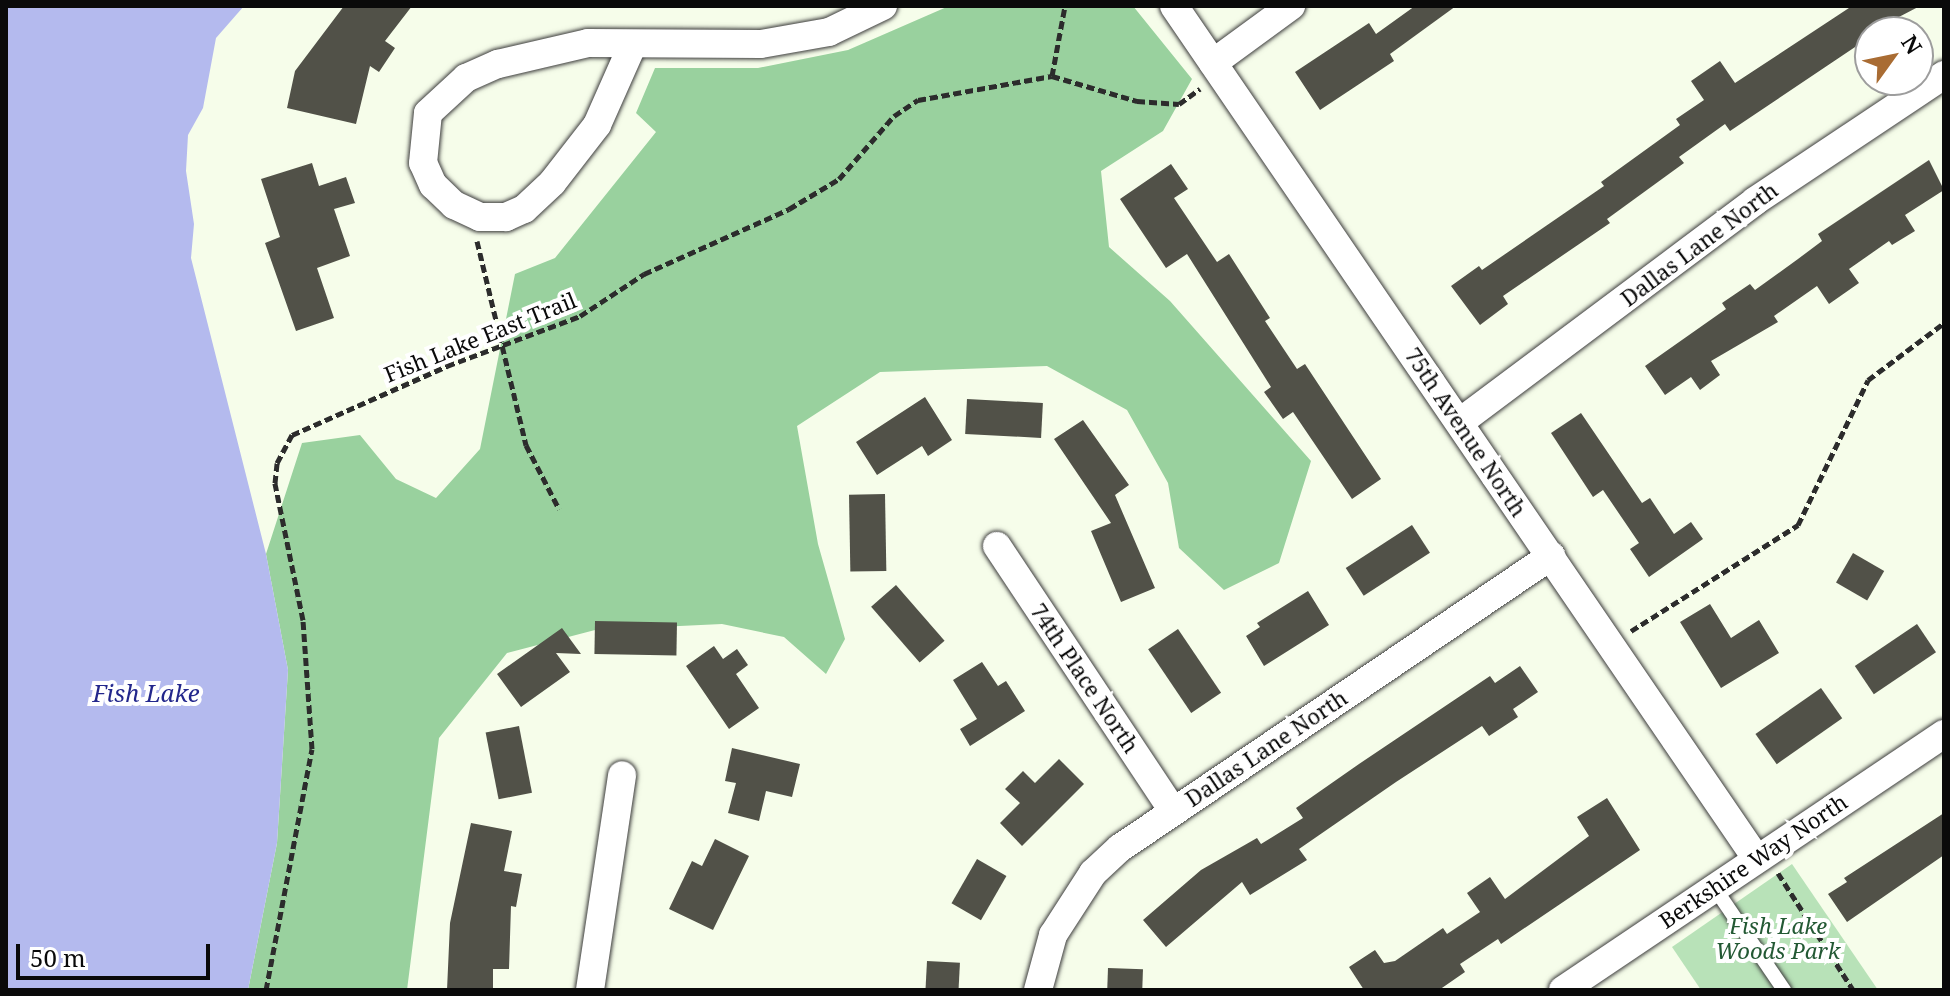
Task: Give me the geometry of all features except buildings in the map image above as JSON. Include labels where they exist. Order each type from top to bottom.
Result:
[{"type":"street","points":[[632,46],[611,102],[552,183],[515,213],[480,217],[454,205],[433,185],[423,163],[424,124],[441,97],[466,78],[528,54],[588,43],[632,46],[761,44],[808,37],[852,24],[883,6]]},
{"type":"street","name":"75th Avenue North","points":[[1174,6],[1756,858]]},
{"type":"street","points":[[1216,68],[1291,6]]},
{"type":"street","name":"Dallas Lane North","points":[[1460,422],[1755,201],[1944,75]]},
{"type":"street","name":"74th Place North","points":[[997,546],[1173,811]]},
{"type":"street","name":"Dallas Lane North","points":[[1038,990],[1053,935],[1093,873],[1173,811],[1551,556]]},
{"type":"street","name":"Berkshire Way North","points":[[1563,990],[1944,734]]},
{"type":"street","points":[[590,990],[622,775]]},
{"type":"lane","points":[[1714,887],[1784,990]]},
{"type":"path","points":[[1052,76],[1065,6]]},
{"type":"path","name":"Fish Lake East Trail","points":[[266,990],[312,749],[303,620],[278,502],[277,463],[292,435],[308,424],[580,316],[644,274],[709,241],[789,209],[839,179],[894,116],[918,100],[1052,76],[1137,101],[1179,104],[1216,68]]},
{"type":"path","points":[[480,217],[476,236],[526,445],[559,509]]},
{"type":"path","points":[[1611,644],[1798,525],[1868,380],[1944,323]]},
{"type":"path","points":[[1756,858],[1773,867],[1853,990]]},
{"type":"green space","points":[[949,6],[1133,6],[1192,79],[1163,131],[1101,171],[1109,247],[1170,301],[1311,461],[1279,563],[1224,590],[1179,548],[1168,483],[1127,410],[1047,366],[880,372],[797,426],[818,544],[845,639],[826,674],[784,637],[722,624],[595,630],[507,653],[439,738],[407,990],[248,990],[277,843],[288,670],[266,554],[302,443],[360,435],[396,479],[436,498],[480,449],[515,274],[555,258],[656,132],[636,113],[655,68],[758,68],[848,50]]},
{"type":"green space","name":"Fish Lake Woods Park","points":[[1792,864],[1878,990],[1701,990],[1672,947]]},
{"type":"water","name":"Fish Lake","points":[[6,6],[244,6],[216,38],[203,108],[188,135],[186,171],[194,224],[191,258],[266,554],[288,670],[277,843],[248,990],[6,990]]}]
